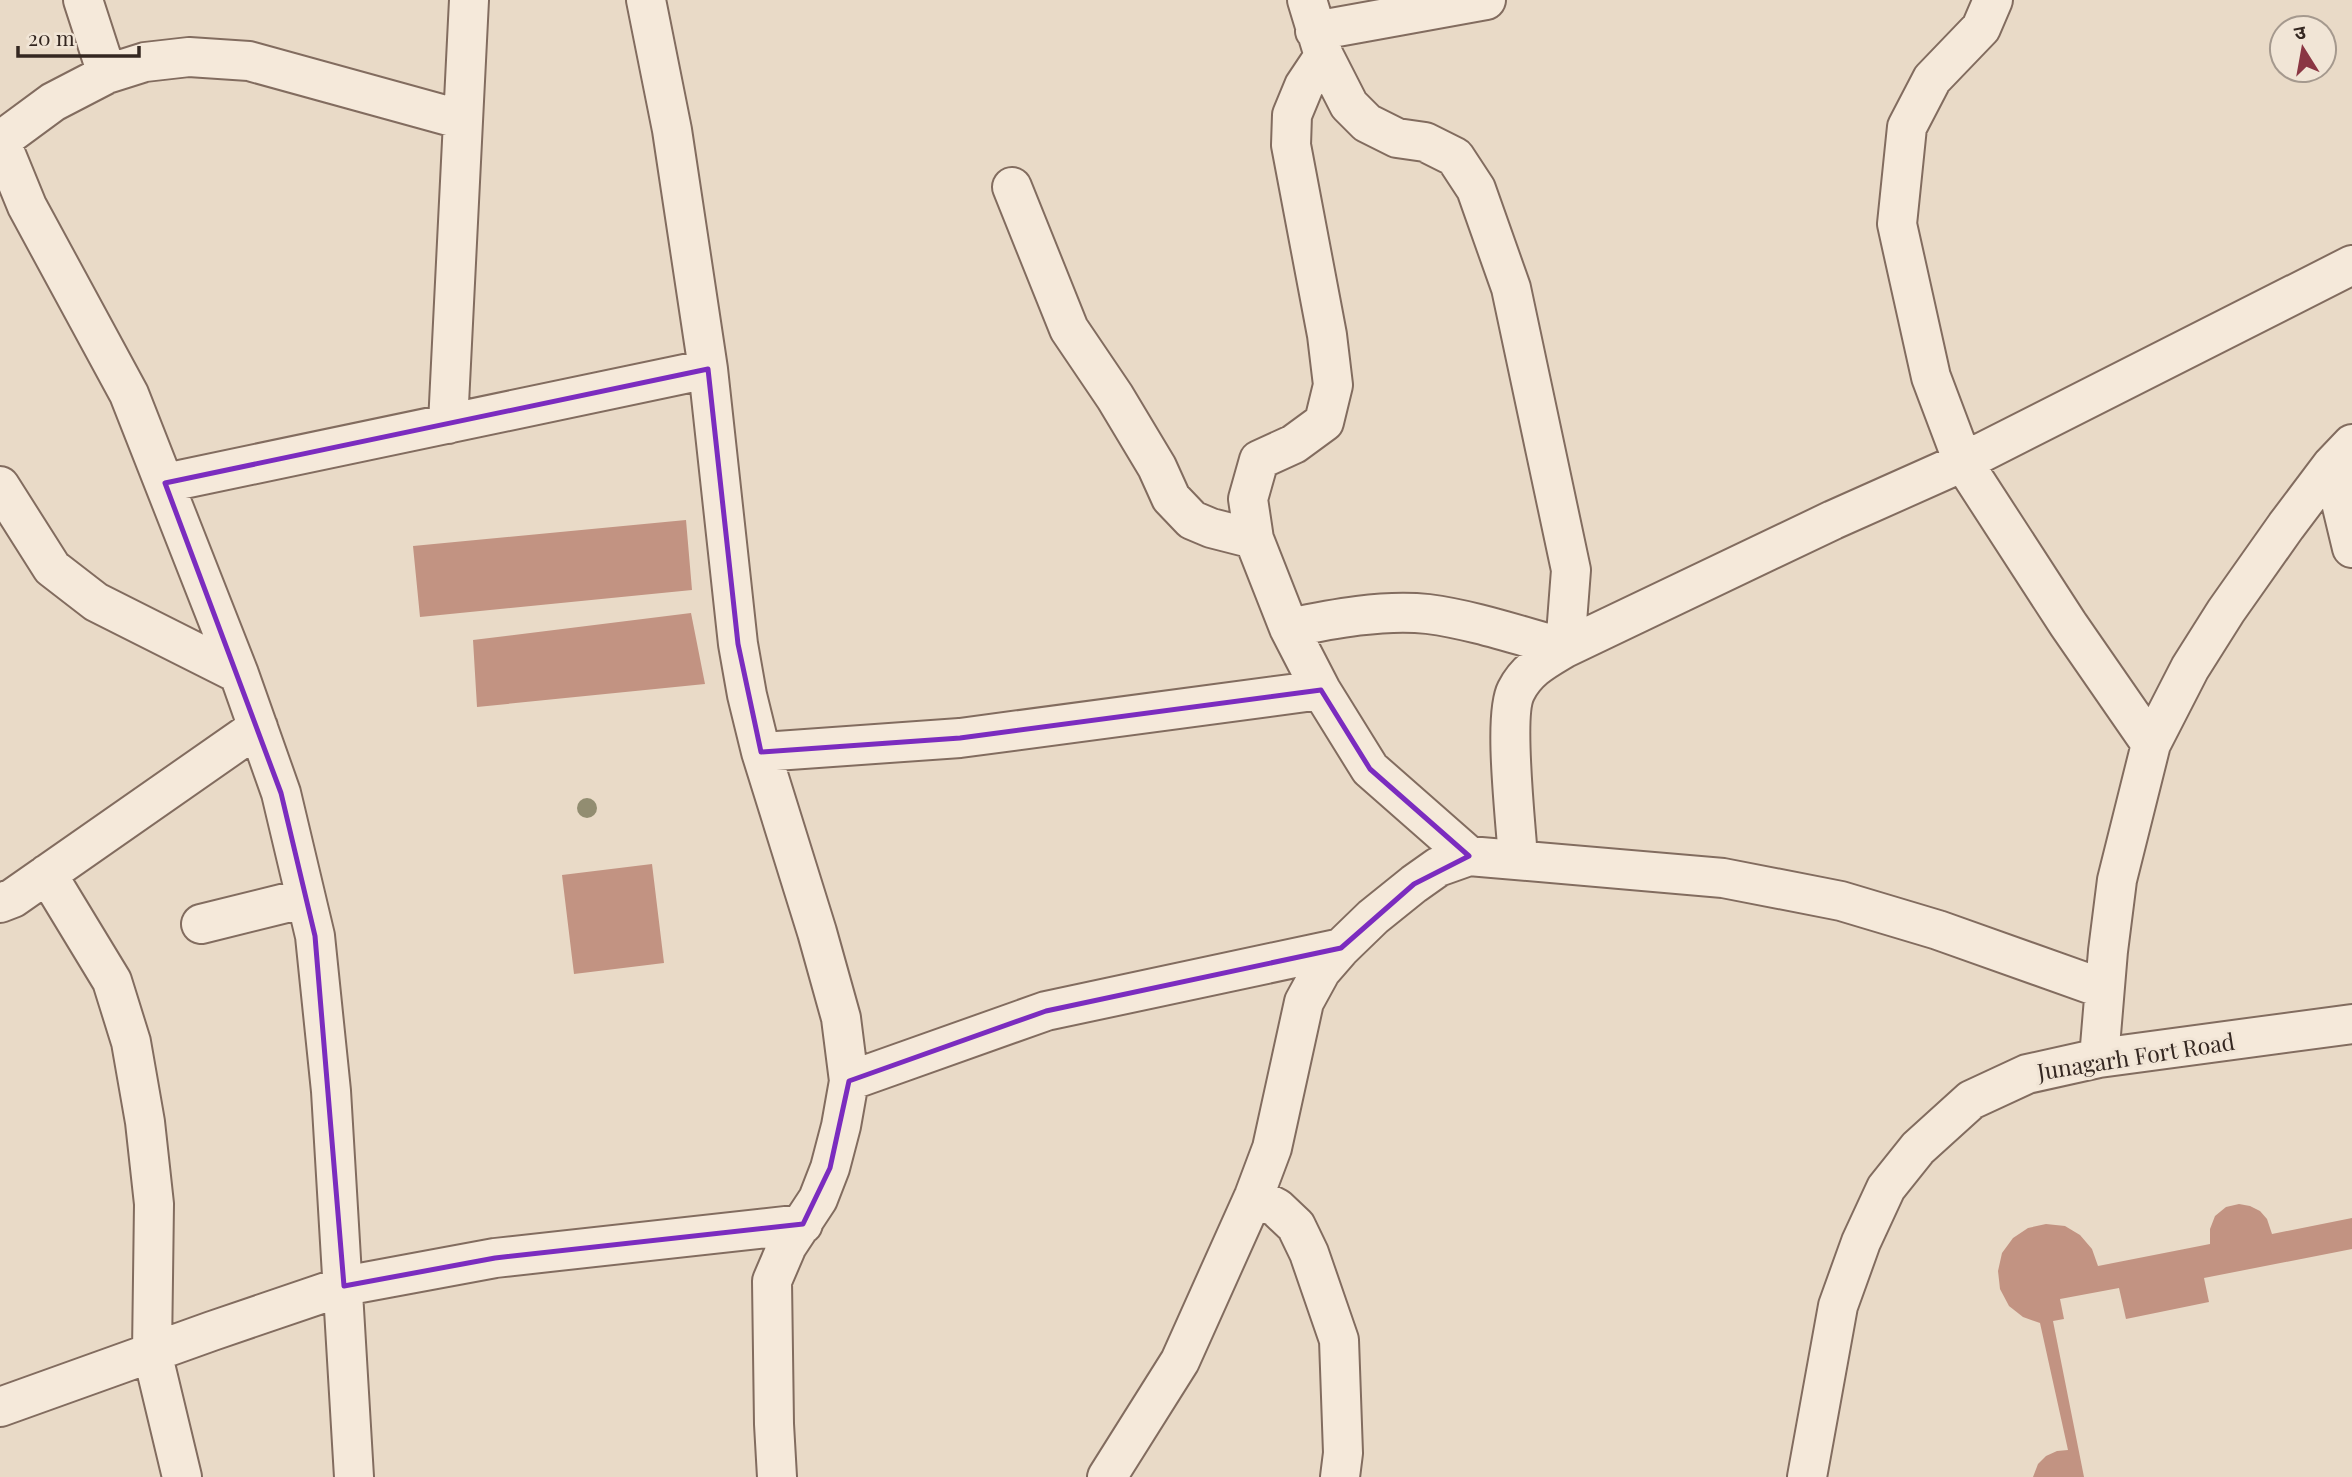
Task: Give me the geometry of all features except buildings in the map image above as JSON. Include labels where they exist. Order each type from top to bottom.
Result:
[{"type":"street","points":[[83,0],[107,74]]},
{"type":"street","points":[[448,424],[469,0]]},
{"type":"street","points":[[646,0],[672,130],[708,369],[738,644],[747,695],[761,752],[841,1018],[849,1081],[830,1168],[818,1199],[780,1259],[772,1281],[777,1477]]},
{"type":"street","points":[[1315,29],[1486,0]]},
{"type":"street","points":[[1993,0],[1981,28],[1932,79],[1907,127],[1897,224],[1931,377],[1964,462],[2068,624],[2151,744]]},
{"type":"street","points":[[1315,29],[1304,86],[1292,116],[1291,145],[1327,335],[1332,385],[1324,422],[1294,444],[1259,460],[1248,499],[1254,539],[1289,628],[1321,690],[1370,769],[1469,856]]},
{"type":"street","points":[[1315,29],[1349,105],[1367,122],[1397,138],[1425,142],[1455,157],[1476,189],[1511,288],[1572,570],[1564,648]]},
{"type":"street","points":[[355,1477],[331,1091],[315,936],[281,793],[240,674],[129,394],[27,206],[0,141],[53,102],[107,74],[145,62],[189,57],[249,61],[463,120]]},
{"type":"street","points":[[1012,187],[1069,330],[1115,397],[1157,467],[1171,498],[1192,520],[1254,539]]},
{"type":"street","points":[[1518,859],[1509,717],[1515,692],[1531,669],[1564,648],[1833,520],[1964,462],[2352,265]]},
{"type":"street","points":[[165,483],[708,369]]},
{"type":"street","points":[[2342,455],[2352,548]]},
{"type":"street","points":[[2099,1058],[2117,880],[2151,744],[2190,668],[2226,611],[2342,455]]},
{"type":"street","points":[[0,485],[52,568],[96,602],[240,674]]},
{"type":"street","points":[[1289,628],[1345,617],[1427,614],[1489,627],[1564,648]]},
{"type":"street","points":[[761,752],[960,738],[1321,690]]},
{"type":"street","points":[[0,903],[13,898],[258,727]]},
{"type":"street","points":[[1107,1477],[1180,1361],[1254,1196],[1272,1148],[1304,1002],[1321,971],[1341,948],[1373,917],[1438,867],[1469,856],[1723,878],[1841,901],[1938,930],[2104,989]]},
{"type":"street","points":[[47,874],[112,981],[131,1042],[145,1122],[154,1204],[152,1352],[182,1477]]},
{"type":"street","points":[[201,923],[306,898]]},
{"type":"street","points":[[849,1081],[1045,1011],[1341,948]]},
{"type":"street","name":"Junagarh Fort Road","points":[[1807,1477],[1838,1306],[1861,1242],[1886,1188],[1918,1148],[1971,1100],[2027,1074],[2099,1058],[2352,1024]]},
{"type":"street","points":[[1254,1196],[1277,1208],[1296,1226],[1309,1253],[1339,1340],[1343,1453],[1340,1477]]},
{"type":"street","points":[[0,1407],[344,1286],[495,1258],[803,1224]]},
{"type":"highlighted area","points":[[708,369],[738,644],[761,752],[960,738],[1321,690],[1370,769],[1469,856],[1414,884],[1341,948],[1046,1011],[849,1081],[830,1168],[803,1224],[495,1258],[344,1286],[315,936],[281,793],[165,483]]}]
